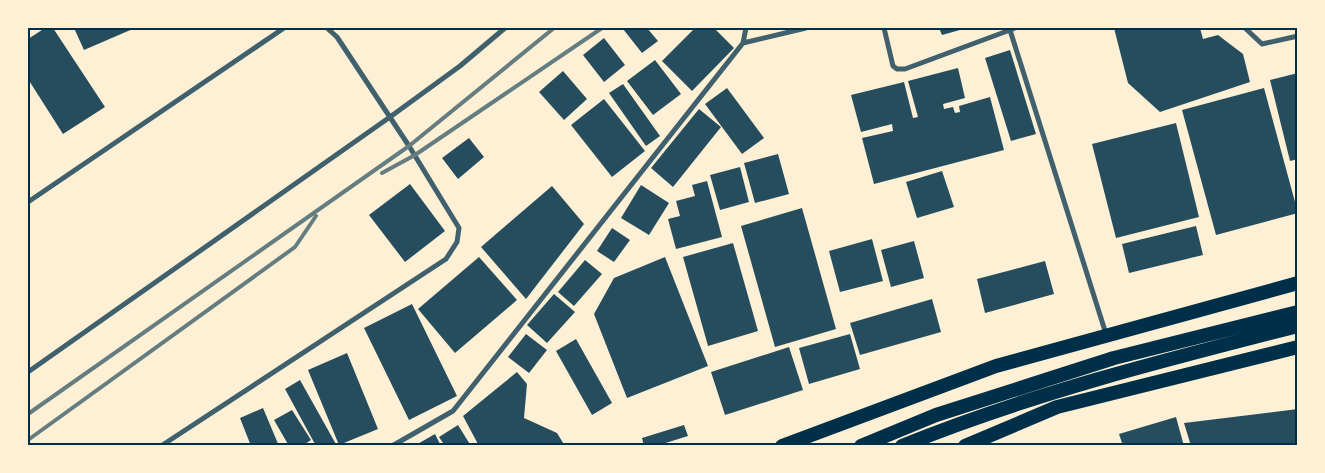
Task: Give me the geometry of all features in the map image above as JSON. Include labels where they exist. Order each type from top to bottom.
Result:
[{"type":"highway","points":[[782,446],[996,366],[1298,283]]},
{"type":"highway","points":[[861,446],[936,415],[1114,358],[1298,312]]},
{"type":"highway","points":[[902,446],[953,425],[1132,368],[1298,326]]},
{"type":"highway","points":[[965,446],[1057,407],[1298,347]]},
{"type":"street","points":[[28,202],[284,28]]},
{"type":"street","points":[[161,446],[446,259],[456,242],[459,228],[390,118],[337,38],[327,28]]},
{"type":"street","points":[[28,372],[390,118],[460,66],[505,28]]},
{"type":"street","points":[[392,446],[453,411],[743,43],[746,28]]},
{"type":"street","points":[[743,43],[806,28]]},
{"type":"street","points":[[884,28],[893,66],[897,69],[905,69],[1012,28],[1107,335]]},
{"type":"street","points":[[1245,28],[1262,44],[1298,36]]},
{"type":"building","points":[[45,28],[53,28],[105,107],[63,134],[28,79],[28,39]]},
{"type":"building","points":[[74,28],[135,28],[84,50]]},
{"type":"building","points":[[647,28],[658,41],[642,53],[623,29]]},
{"type":"building","points":[[695,28],[714,28],[734,48],[692,91],[662,61]]},
{"type":"building","points":[[939,28],[967,28],[942,35]]},
{"type":"building","points":[[1114,28],[1200,28],[1203,39],[1218,35],[1243,54],[1250,82],[1160,112],[1128,83]]},
{"type":"building","points":[[604,38],[625,65],[604,82],[583,55]]},
{"type":"building","points":[[1010,50],[1036,134],[1011,141],[985,58]]},
{"type":"building","points":[[655,60],[681,94],[653,115],[627,81]]},
{"type":"building","points":[[958,68],[965,98],[943,104],[944,109],[953,107],[955,113],[960,112],[959,106],[990,97],[1004,150],[874,184],[862,138],[893,131],[892,124],[861,132],[851,95],[904,82],[913,118],[918,117],[908,81]]},
{"type":"building","points":[[563,71],[587,99],[564,120],[539,92]]},
{"type":"building","points":[[1298,73],[1298,159],[1290,161],[1270,80]]},
{"type":"building","points":[[623,84],[660,136],[646,146],[609,93]]},
{"type":"building","points":[[727,88],[764,138],[742,154],[705,104]]},
{"type":"building","points":[[1264,88],[1298,213],[1216,235],[1182,110]]},
{"type":"building","points":[[604,99],[645,151],[612,177],[571,125]]},
{"type":"building","points":[[699,109],[721,127],[673,187],[651,168]]},
{"type":"building","points":[[1176,123],[1199,217],[1116,238],[1092,144]]},
{"type":"building","points":[[469,138],[484,157],[458,179],[442,158]]},
{"type":"building","points":[[778,154],[789,194],[755,203],[744,163]]},
{"type":"building","points":[[740,167],[749,202],[720,210],[710,175]]},
{"type":"building","points":[[942,171],[954,207],[917,218],[906,182]]},
{"type":"building","points":[[707,181],[722,237],[676,249],[668,219],[680,216],[676,201],[695,196],[692,185]]},
{"type":"building","points":[[410,184],[445,231],[405,262],[369,215]]},
{"type":"building","points":[[641,185],[669,203],[649,235],[621,218]]},
{"type":"building","points":[[552,186],[584,224],[526,299],[481,247]]},
{"type":"building","points":[[802,208],[836,329],[775,347],[741,226]]},
{"type":"building","points":[[1196,226],[1203,255],[1129,273],[1122,244]]},
{"type":"building","points":[[612,228],[630,240],[614,262],[597,251]]},
{"type":"building","points":[[872,239],[883,281],[840,292],[829,251]]},
{"type":"building","points":[[914,241],[924,278],[891,287],[881,250]]},
{"type":"building","points":[[733,243],[758,331],[708,346],[683,257]]},
{"type":"building","points":[[479,257],[517,300],[455,353],[418,309]]},
{"type":"building","points":[[665,257],[708,366],[627,398],[594,314],[614,278]]},
{"type":"building","points":[[585,260],[602,274],[574,306],[558,292]]},
{"type":"building","points":[[1045,261],[1054,294],[985,313],[977,279]]},
{"type":"building","points":[[554,294],[575,312],[547,343],[527,325]]},
{"type":"building","points":[[932,299],[941,332],[860,355],[850,323]]},
{"type":"building","points":[[412,304],[457,396],[409,420],[364,328]]},
{"type":"building","points":[[526,334],[547,350],[529,373],[508,357]]},
{"type":"building","points":[[850,334],[860,369],[809,384],[799,348]]},
{"type":"building","points":[[576,339],[612,403],[592,415],[556,351]]},
{"type":"building","points":[[789,347],[803,390],[725,415],[711,372]]},
{"type":"building","points":[[347,353],[378,429],[339,445],[308,370]]},
{"type":"building","points":[[517,372],[527,384],[524,418],[557,433],[565,446],[479,446],[463,416]]},
{"type":"building","points":[[300,380],[337,446],[316,446],[285,389]]},
{"type":"building","points":[[263,408],[279,446],[251,446],[240,418]]},
{"type":"building","points":[[1298,409],[1298,446],[1191,446],[1184,423]]},
{"type":"building","points":[[292,410],[311,440],[302,446],[289,446],[274,420]]},
{"type":"building","points":[[1176,417],[1184,446],[1123,446],[1119,434]]},
{"type":"building","points":[[458,425],[471,446],[445,446],[439,437]]},
{"type":"building","points":[[684,425],[688,436],[656,446],[644,446],[642,438]]},
{"type":"building","points":[[435,434],[441,446],[414,446]]},
{"type":"railway","points":[[28,414],[409,146],[554,28]]},
{"type":"railway","points":[[382,173],[415,155],[602,28]]},
{"type":"railway","points":[[28,440],[295,247],[316,216]]}]
